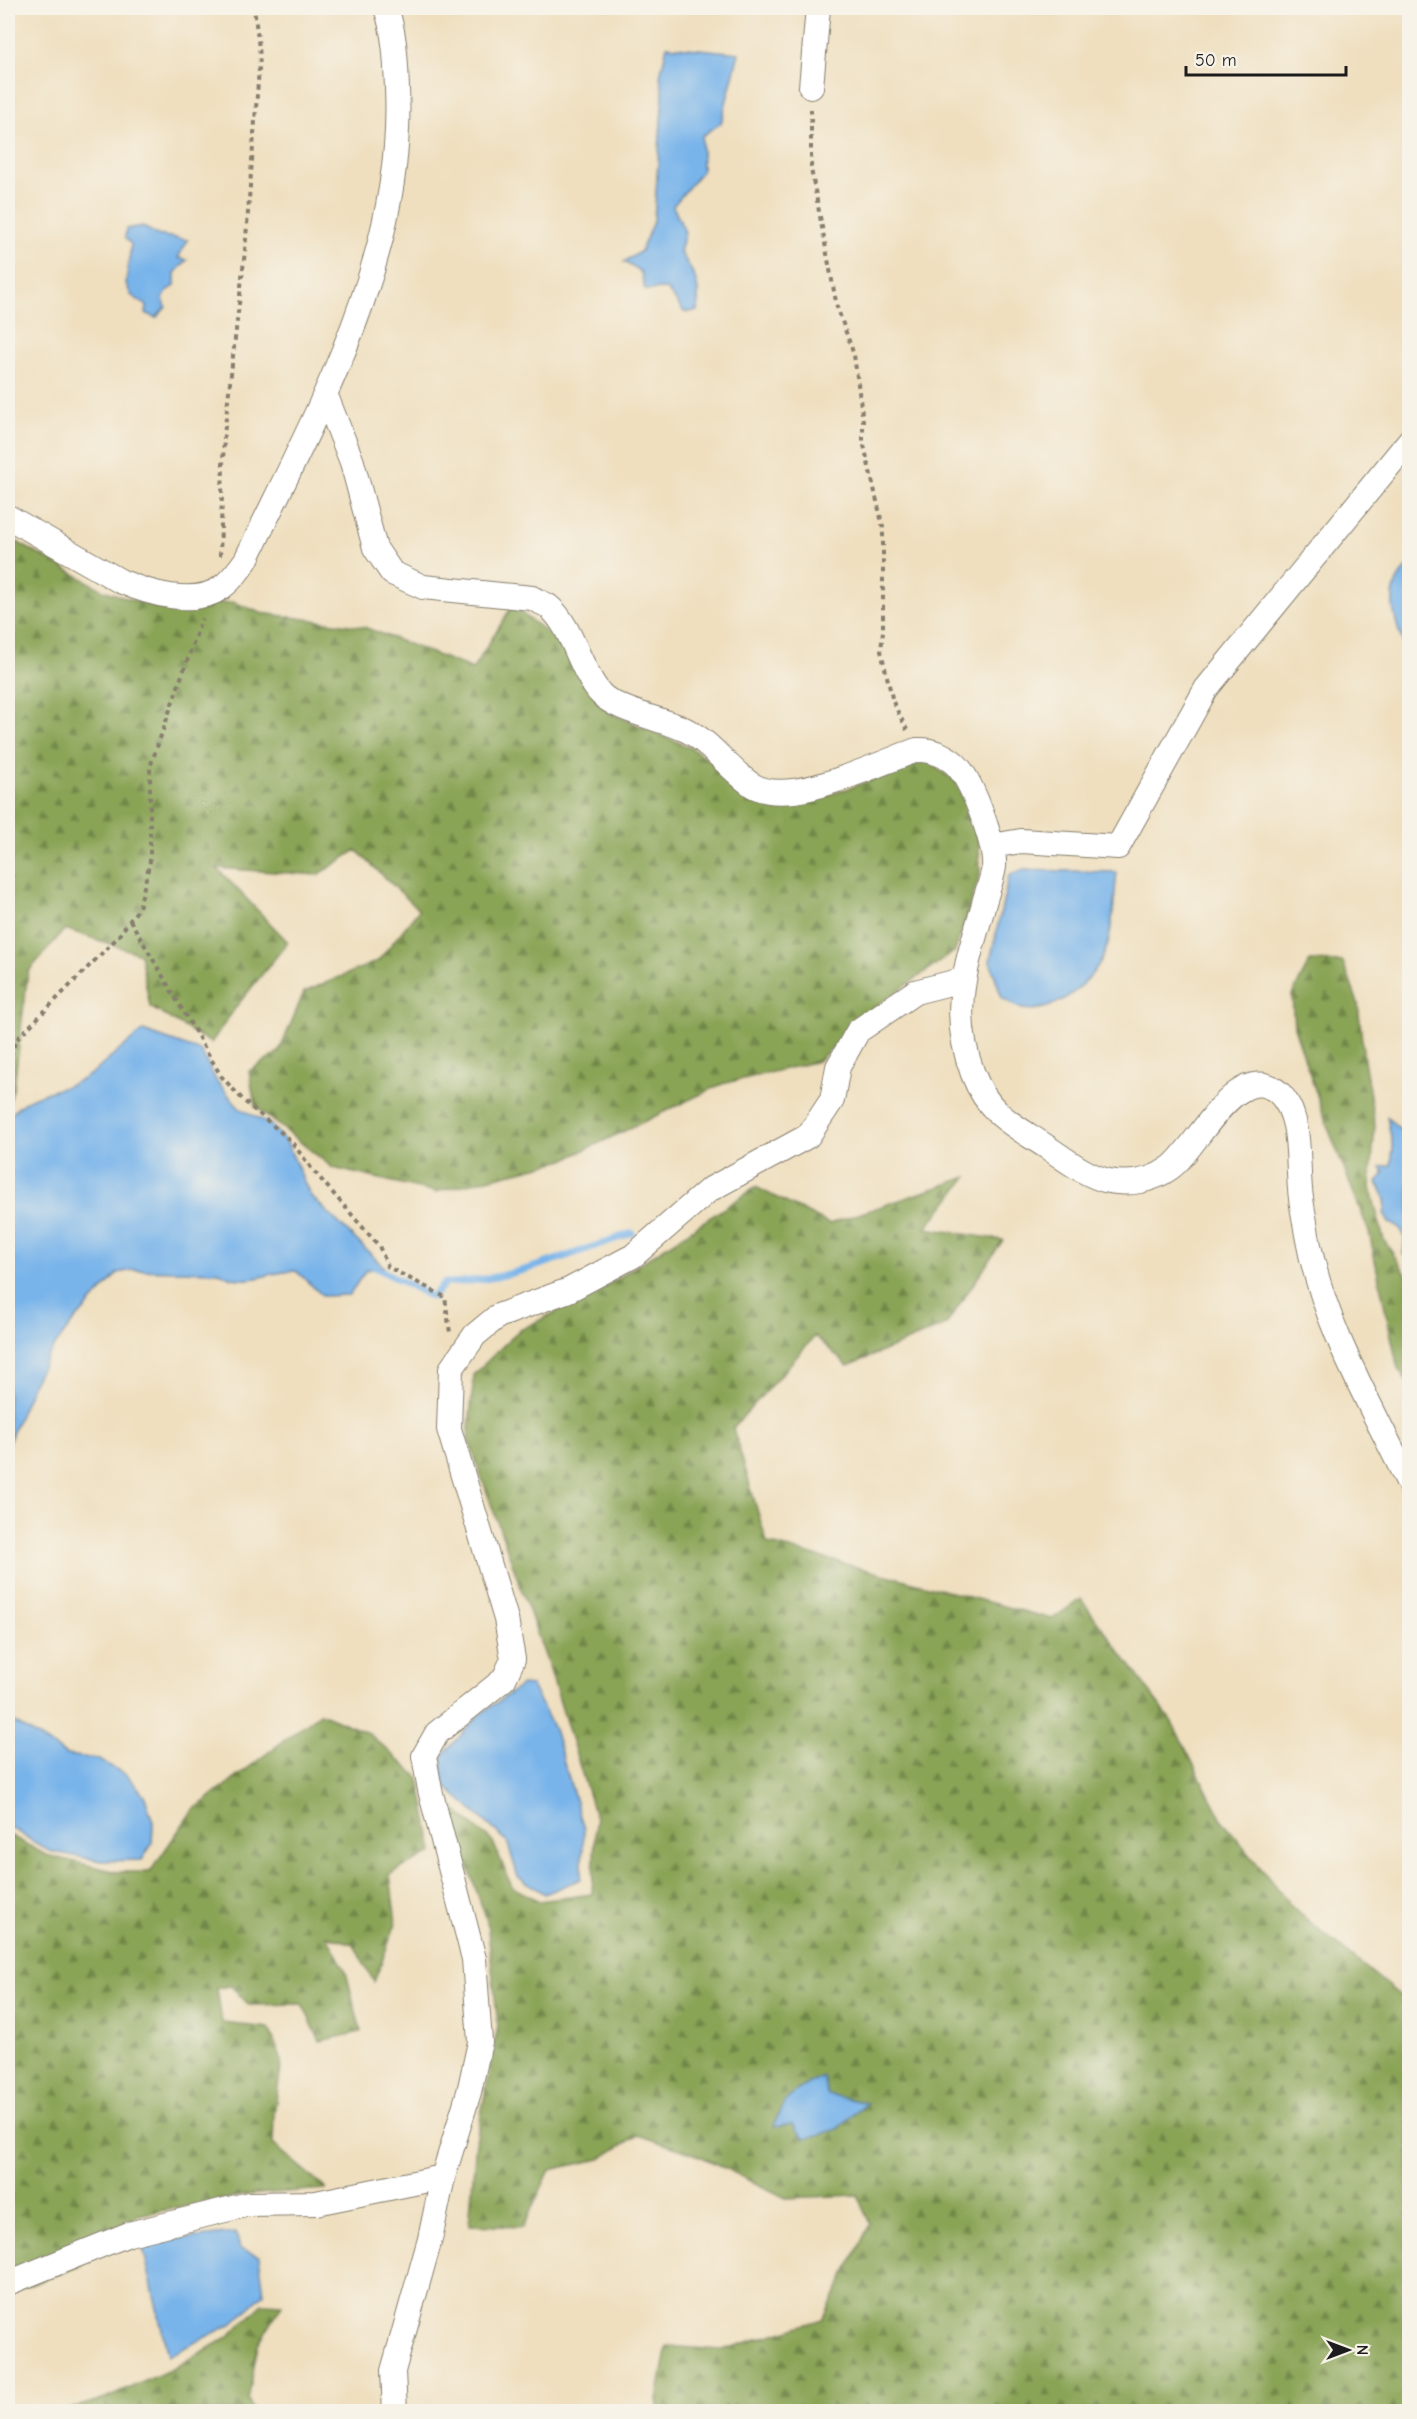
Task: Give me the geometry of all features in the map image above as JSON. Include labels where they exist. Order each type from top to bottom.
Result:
[{"type":"street","points":[[8,517],[120,581],[162,595],[183,596],[212,593],[235,576],[246,560],[326,396],[345,350],[373,267],[389,207],[396,156],[398,115],[394,46],[386,8]]},
{"type":"street","points":[[811,87],[818,8]]},
{"type":"street","points":[[326,396],[352,462],[375,548],[392,573],[423,587],[532,598],[547,605],[558,617],[591,682],[601,695],[612,703],[684,729],[701,738],[753,785],[768,791],[786,793],[806,790],[917,750],[938,753],[958,767],[993,846],[994,867],[962,980],[960,1012],[964,1043],[982,1094],[998,1115],[1084,1171],[1106,1181],[1127,1183],[1153,1179],[1173,1166],[1231,1097],[1245,1087],[1262,1084],[1276,1090],[1288,1103],[1294,1125],[1300,1191],[1313,1265],[1333,1327],[1410,1486]]},
{"type":"street","points":[[993,846],[1021,841],[1118,847],[1206,689],[1410,440]]},
{"type":"street","points":[[395,2412],[393,2371],[430,2239],[443,2177],[469,2092],[480,2042],[474,1959],[430,1790],[424,1756],[437,1733],[504,1679],[513,1659],[506,1619],[449,1429],[451,1369],[475,1335],[498,1316],[569,1290],[633,1256],[709,1190],[808,1136],[831,1100],[838,1067],[858,1031],[915,992],[962,980]]},
{"type":"street","points":[[8,2283],[129,2234],[249,2204],[316,2203],[443,2177]]},
{"type":"path","points":[[221,553],[224,435],[245,251],[260,56],[254,8]]},
{"type":"path","points":[[811,87],[811,169],[837,307],[854,355],[864,421],[864,441],[883,527],[881,651],[893,702],[917,750]]},
{"type":"path","points":[[8,1064],[16,1040],[117,938],[139,908],[150,861],[150,767],[205,611]]},
{"type":"path","points":[[130,920],[221,1076],[244,1101],[291,1141],[312,1169],[379,1246],[388,1267],[445,1297],[451,1335],[447,1351],[451,1369]]},
{"type":"path","points":[[8,1039],[16,1040]]},
{"type":"green space","points":[[8,537],[103,590],[157,608],[234,602],[261,613],[364,627],[473,669],[512,606],[560,642],[608,712],[693,749],[772,804],[809,802],[926,761],[956,781],[979,840],[980,875],[955,951],[872,1009],[818,1061],[722,1084],[564,1160],[436,1192],[333,1168],[255,1106],[249,1071],[279,1052],[304,992],[378,961],[419,910],[356,850],[318,875],[217,868],[288,942],[236,1007],[211,1043],[150,1007],[140,954],[65,929],[28,972],[14,1086],[8,1107]]},
{"type":"green space","points":[[1310,961],[1343,962],[1358,1003],[1364,1060],[1375,1125],[1370,1187],[1384,1240],[1409,1279],[1409,1385],[1398,1369],[1369,1232],[1328,1128],[1294,1027],[1292,995]]},
{"type":"green space","points":[[967,1177],[926,1228],[1003,1240],[946,1325],[848,1366],[815,1336],[733,1428],[767,1543],[1052,1619],[1081,1599],[1172,1722],[1222,1820],[1292,1907],[1409,2003],[1409,2411],[736,2412],[724,2406],[723,2411],[659,2411],[657,2399],[667,2346],[722,2350],[823,2319],[870,2224],[857,2195],[786,2198],[700,2156],[638,2135],[600,2159],[550,2170],[523,2227],[469,2225],[476,2141],[498,2026],[487,1921],[445,1801],[493,1842],[512,1887],[539,1901],[592,1894],[596,1819],[550,1670],[468,1439],[474,1374],[518,1331],[603,1288],[756,1187],[829,1224]]},
{"type":"green space","points":[[320,1713],[368,1733],[419,1778],[433,1852],[390,1874],[396,1923],[374,1982],[353,1944],[327,1936],[346,1972],[361,2032],[320,2041],[302,2004],[249,2005],[231,1986],[217,1988],[222,2023],[269,2028],[282,2061],[274,2114],[273,2144],[326,2189],[247,2195],[138,2215],[79,2266],[8,2294],[8,1834],[46,1855],[117,1872],[150,1872],[192,1811]]},
{"type":"green space","points":[[263,2304],[282,2305],[258,2344],[248,2401],[254,2411],[64,2411],[112,2396],[172,2369],[228,2337]]},
{"type":"water","points":[[667,46],[739,53],[721,123],[702,136],[702,171],[673,206],[685,232],[680,252],[696,280],[697,311],[684,312],[667,289],[645,290],[641,272],[624,262],[641,251],[654,219],[663,94],[660,76]]},
{"type":"water","points":[[142,226],[157,235],[188,240],[178,258],[187,260],[175,273],[175,286],[168,290],[163,299],[166,307],[156,318],[146,313],[147,306],[131,295],[126,283],[131,244],[125,238],[126,229]]},
{"type":"water","points":[[1409,566],[1409,659],[1396,623],[1393,598],[1400,576]]},
{"type":"water","points":[[1022,870],[1117,872],[1107,946],[1095,970],[1074,992],[1062,1000],[1036,1009],[1023,1009],[1002,998],[990,961],[1009,875]]},
{"type":"water","points":[[143,1031],[201,1051],[216,1080],[239,1108],[270,1124],[287,1143],[310,1195],[384,1267],[366,1270],[349,1295],[323,1296],[296,1271],[248,1279],[230,1277],[219,1272],[133,1270],[118,1273],[70,1326],[49,1354],[33,1383],[8,1444],[8,1119],[16,1109],[36,1096],[70,1085],[92,1073]]},
{"type":"water","points":[[1387,1117],[1409,1138],[1409,1259],[1403,1254],[1404,1234],[1399,1227],[1389,1223],[1384,1213],[1386,1201],[1377,1183],[1384,1173],[1381,1167],[1391,1165],[1393,1148]]},
{"type":"water","points":[[522,1685],[532,1686],[554,1729],[584,1829],[581,1879],[545,1894],[518,1877],[507,1841],[445,1786],[442,1773],[443,1755],[479,1715]]},
{"type":"water","points":[[8,1718],[67,1755],[97,1759],[127,1775],[145,1797],[153,1822],[152,1844],[142,1860],[101,1861],[49,1851],[8,1826]]},
{"type":"water","points":[[823,2076],[827,2094],[867,2103],[837,2129],[805,2139],[792,2124],[774,2127],[781,2108],[791,2095]]},
{"type":"water","points":[[236,2233],[240,2249],[259,2256],[264,2294],[232,2324],[168,2356],[142,2243]]},
{"type":"waterway","points":[[371,1265],[432,1297],[445,1283],[493,1278],[516,1272],[632,1233]]}]
